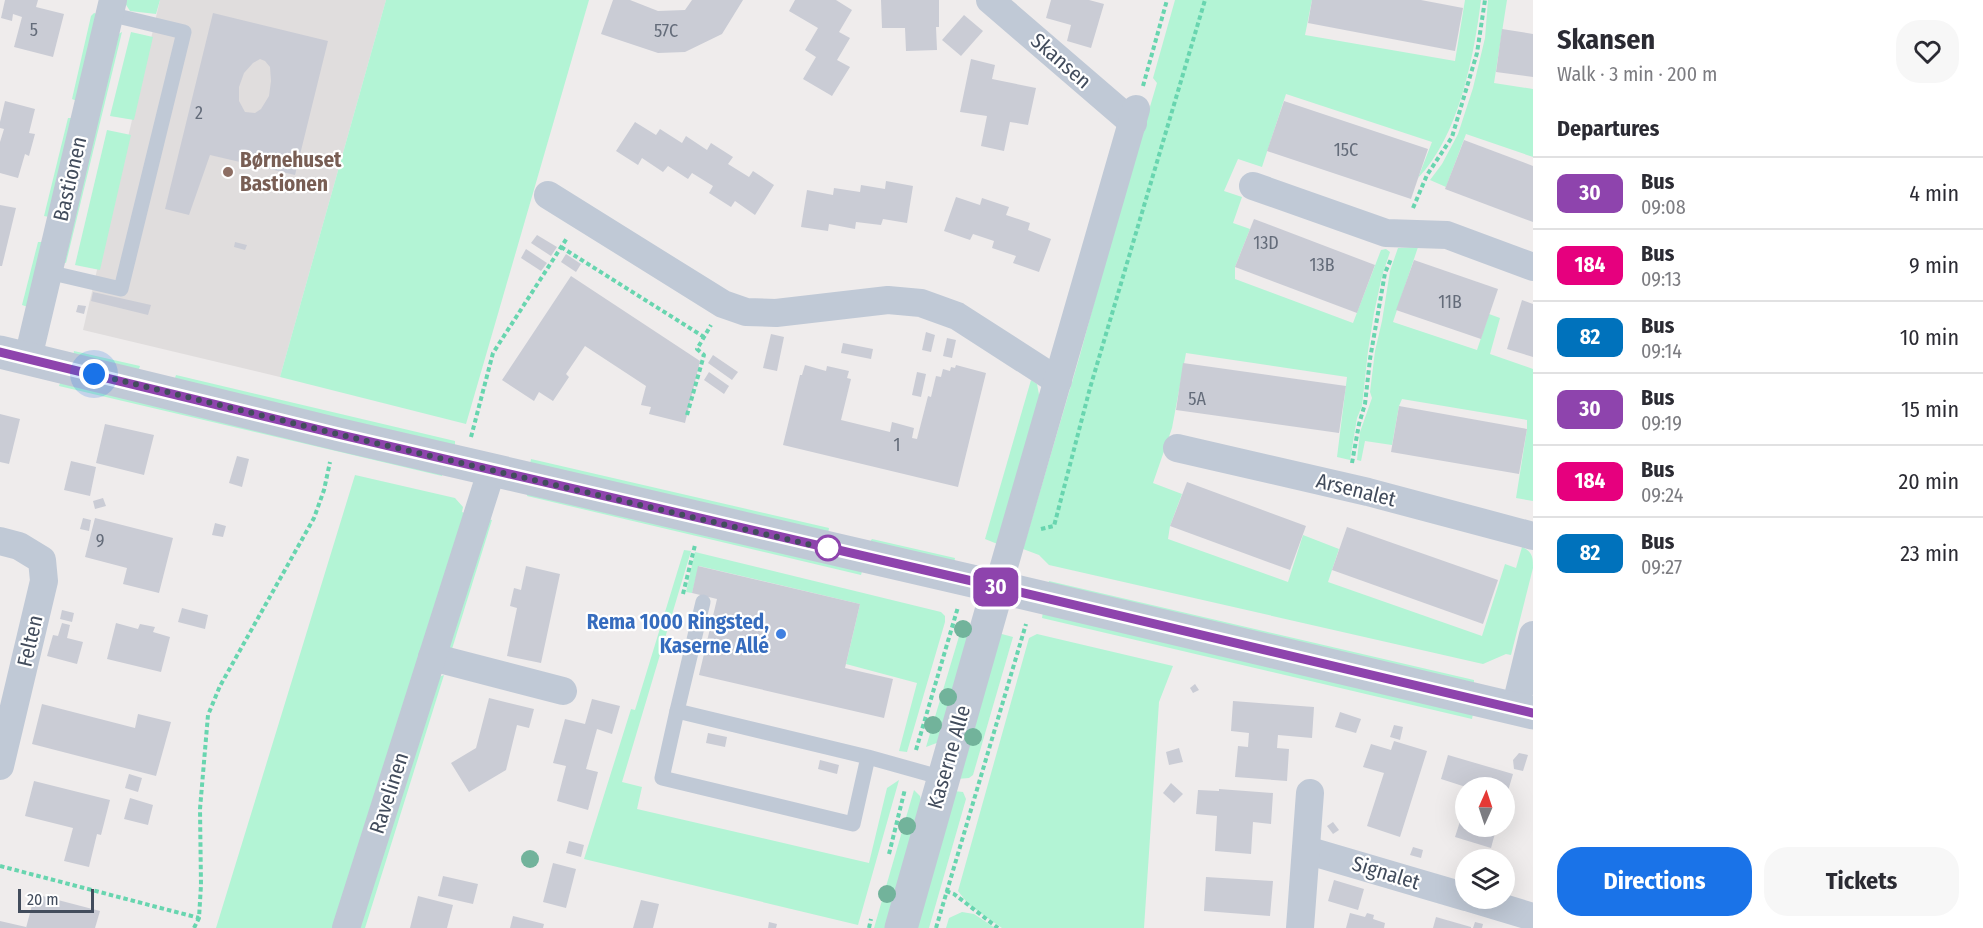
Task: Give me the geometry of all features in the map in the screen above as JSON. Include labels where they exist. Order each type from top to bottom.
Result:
[{"type":"street","name":"Skansen","points":[[990,0],[1135,116]]},
{"type":"street","name":"Bastionen","points":[[14,355],[48,272],[111,7]]},
{"type":"street","points":[[998,587],[1135,116]]},
{"type":"street","points":[[1253,186],[1386,233],[1447,236],[1533,267]]},
{"type":"street","points":[[548,195],[723,304],[746,312],[776,313],[888,300],[921,303],[957,316],[1058,381]]},
{"type":"street","points":[[14,355],[1524,711],[1533,635]]},
{"type":"street","name":"Arsenalet","points":[[1177,448],[1368,492],[1533,536]]},
{"type":"street","name":"Ravelinen","points":[[346,928],[432,657],[478,466]]},
{"type":"street","name":"Felten","points":[[0,542],[19,546],[42,560],[44,581],[0,766]]},
{"type":"street","name":"Kaserne Alle","points":[[901,928],[998,587]]},
{"type":"street","points":[[432,657],[563,691]]},
{"type":"street","points":[[1300,928],[1310,793]]},
{"type":"street","name":"Signalet","points":[[1306,849],[1455,894]]},
{"type":"street","points":[[1506,909],[1533,917]]},
{"type":"lane","points":[[48,272],[121,290],[184,32],[111,7]]},
{"type":"lane","points":[[703,602],[662,778],[853,824],[868,757]]},
{"type":"lane","points":[[677,711],[868,757],[943,778]]},
{"type":"path","points":[[1135,116],[1167,0]]},
{"type":"path","points":[[1016,529],[1031,531],[1054,526],[1090,388],[1205,0]]},
{"type":"path","points":[[478,466],[493,353],[581,216]]},
{"type":"path","points":[[561,247],[704,337]]},
{"type":"path","points":[[687,415],[704,355],[697,350],[723,304]]},
{"type":"path","points":[[194,928],[200,918],[200,808],[208,715],[220,686],[314,518],[332,456]]},
{"type":"path","points":[[695,542],[682,598],[703,602]]},
{"type":"path","points":[[888,858],[910,768],[965,580]]},
{"type":"path","points":[[936,928],[1024,630],[1032,595]]},
{"type":"path","points":[[0,866],[200,918]]},
{"type":"path","points":[[946,891],[954,894],[998,928]]},
{"type":"path","points":[[868,928],[874,909]]},
{"type":"shaded area","name":"Børnehuset Bastionen","points":[[160,0],[386,0],[280,377],[83,330]]},
{"type":"green space","points":[[123,0],[160,0],[156,14],[130,11]]},
{"type":"green space","points":[[386,0],[589,0],[466,424],[280,377]]},
{"type":"green space","points":[[1175,0],[1312,0],[1305,35],[1455,61],[1465,0],[1481,0],[1469,70],[1454,118],[1432,161],[1418,178],[1432,142],[1286,94],[1262,167],[1238,159],[1224,191],[1242,197],[1233,223],[1250,229],[1235,267],[1235,279],[1353,323],[1381,250],[1386,249],[1390,252],[1374,313],[1362,406],[1357,418],[1350,460],[1337,457],[1347,377],[1186,353],[1172,428],[1153,483],[1182,494],[1170,526],[1168,539],[1288,582],[1303,535],[1339,549],[1328,582],[1482,636],[1505,564],[1516,568],[1522,547],[1532,556],[1533,568],[1511,655],[1506,654],[1483,664],[1049,565],[1039,555],[1023,549],[1157,83],[1153,78]]},
{"type":"green space","points":[[1488,0],[1507,0],[1494,83],[1533,89],[1533,157],[1466,134],[1446,187],[1430,180],[1442,164],[1458,134],[1473,88],[1485,38]]},
{"type":"green space","points":[[94,13],[97,14],[77,101],[72,99],[91,16]]},
{"type":"green space","points":[[122,32],[66,263],[63,262],[115,36]]},
{"type":"green space","points":[[131,32],[153,37],[134,120],[110,116]]},
{"type":"green space","points":[[68,118],[72,118],[49,217],[44,216]]},
{"type":"green space","points":[[107,130],[131,135],[100,270],[75,265]]},
{"type":"green space","points":[[38,242],[43,242],[28,307],[22,305]]},
{"type":"green space","points":[[1418,247],[1393,322],[1477,350],[1489,314],[1500,318],[1490,354],[1533,369],[1533,501],[1516,498],[1527,420],[1402,399],[1392,445],[1365,441],[1361,461],[1357,460],[1360,432],[1372,398],[1370,392],[1375,351],[1390,271],[1398,248]]},
{"type":"green space","points":[[74,351],[140,366],[138,372],[73,357]]},
{"type":"green space","points":[[176,375],[455,441],[455,447],[174,381]]},
{"type":"green space","points":[[1031,380],[1037,384],[1040,400],[1000,545],[985,539]]},
{"type":"green space","points":[[60,383],[443,470],[442,476],[59,386]]},
{"type":"green space","points":[[531,459],[829,528],[828,534],[530,464]]},
{"type":"green space","points":[[355,475],[455,498],[463,507],[462,512],[467,514],[335,928],[216,928]]},
{"type":"green space","points":[[528,491],[863,568],[861,575],[527,496]]},
{"type":"green space","points":[[487,519],[492,520],[452,649],[446,647]]},
{"type":"green space","points":[[872,539],[955,558],[954,563],[869,543]]},
{"type":"green space","points":[[684,550],[691,551],[622,782],[642,787],[637,809],[869,863],[887,788],[899,780],[858,925],[584,859],[631,709],[635,710]]},
{"type":"green space","points":[[695,552],[941,612],[945,616],[945,622],[907,752],[899,751],[917,683],[846,664],[860,604],[699,566],[692,593],[686,592]]},
{"type":"green space","points":[[1049,581],[1474,680],[1474,686],[1048,586]]},
{"type":"green space","points":[[1043,612],[1473,714],[1472,719],[1042,618]]},
{"type":"green space","points":[[963,623],[972,626],[942,741],[926,747]]},
{"type":"green space","points":[[998,633],[1013,637],[973,775],[969,778],[957,779]]},
{"type":"green space","points":[[1037,634],[1173,666],[1159,702],[1144,928],[1002,928],[969,905],[958,891],[1029,638]]},
{"type":"green space","points":[[444,675],[365,928],[356,928],[436,678]]},
{"type":"green space","points":[[914,790],[920,796],[922,805],[888,928],[874,928]]},
{"type":"green space","points":[[954,791],[963,792],[966,799],[929,928],[914,928]]},
{"type":"green space","points":[[962,912],[974,914],[995,928],[946,928],[949,918]]},
{"type":"building","points":[[5,0],[38,0],[36,7],[64,14],[53,57],[14,47],[22,17],[13,14],[12,21],[1,18]]},
{"type":"building","points":[[613,0],[630,0],[658,11],[685,10],[692,0],[743,0],[722,34],[685,52],[658,53],[601,34]]},
{"type":"building","points":[[795,0],[836,0],[852,10],[839,32],[850,38],[837,60],[850,67],[832,96],[803,79],[816,57],[805,50],[818,28],[789,11]]},
{"type":"building","points":[[881,0],[939,0],[939,27],[936,27],[937,50],[906,51],[905,28],[882,28]]},
{"type":"building","points":[[1051,0],[1089,0],[1104,4],[1091,48],[1067,41],[1071,25],[1046,18]]},
{"type":"building","points":[[1312,0],[1421,0],[1463,8],[1455,51],[1308,23]]},
{"type":"building","points":[[213,13],[328,41],[295,175],[210,155],[189,215],[165,209]],"holes":[[[260,59],[270,67],[269,96],[261,109],[255,113],[245,112],[239,101],[239,87],[244,73],[253,63]]]},
{"type":"building","points":[[964,15],[983,31],[961,56],[942,40]]},
{"type":"building","points":[[1502,29],[1533,34],[1533,77],[1496,72]]},
{"type":"building","points":[[971,59],[995,65],[992,79],[1036,88],[1028,125],[1010,122],[1004,151],[981,146],[987,116],[960,112]]},
{"type":"building","points":[[5,101],[35,109],[29,133],[35,134],[29,156],[25,154],[18,178],[0,173],[0,142],[4,129],[0,128],[0,122]]},
{"type":"building","points":[[1284,101],[1428,149],[1411,199],[1267,151]]},
{"type":"building","points":[[635,122],[656,135],[660,129],[682,143],[686,136],[707,150],[711,143],[733,157],[728,164],[749,177],[753,171],[774,185],[755,215],[735,201],[731,207],[709,193],[713,186],[692,173],[688,179],[668,166],[663,172],[642,158],[638,165],[616,151]]},
{"type":"building","points":[[1464,140],[1533,166],[1533,222],[1445,189]]},
{"type":"building","points":[[886,181],[913,186],[907,223],[883,219],[881,225],[856,222],[855,229],[829,224],[828,231],[801,227],[807,190],[833,195],[834,188],[860,192],[861,185],[885,189]]},
{"type":"building","points":[[956,197],[980,205],[982,198],[1009,207],[1006,215],[1030,223],[1028,230],[1051,239],[1039,272],[1013,263],[1016,256],[992,248],[994,241],[973,234],[970,240],[944,231]]},
{"type":"building","points":[[0,205],[16,208],[2,266],[0,266]]},
{"type":"building","points":[[1254,219],[1375,265],[1357,313],[1235,267]]},
{"type":"building","points":[[537,235],[557,247],[551,256],[531,243]]},
{"type":"building","points":[[235,242],[247,245],[245,250],[234,247]]},
{"type":"building","points":[[526,249],[547,263],[541,271],[521,258]]},
{"type":"building","points":[[566,254],[581,264],[576,272],[561,262]]},
{"type":"building","points":[[1414,260],[1498,289],[1481,339],[1396,310]]},
{"type":"building","points":[[571,276],[700,361],[685,423],[649,414],[651,407],[641,405],[646,386],[585,346],[566,374],[569,377],[553,401],[539,392],[534,401],[502,380]]},
{"type":"building","points":[[93,292],[151,305],[148,315],[91,301]]},
{"type":"building","points":[[1522,300],[1533,304],[1533,357],[1507,349]]},
{"type":"building","points":[[78,305],[86,306],[84,314],[76,312]]},
{"type":"building","points":[[926,332],[935,335],[931,352],[922,350]]},
{"type":"building","points":[[771,334],[784,337],[777,371],[763,368]]},
{"type":"building","points":[[947,338],[956,340],[952,358],[943,356]]},
{"type":"building","points":[[843,343],[873,349],[871,359],[841,353]]},
{"type":"building","points":[[713,355],[738,372],[732,380],[708,363]]},
{"type":"building","points":[[1183,363],[1346,386],[1339,433],[1176,410]]},
{"type":"building","points":[[805,365],[826,371],[827,366],[849,371],[847,378],[851,379],[841,420],[890,432],[892,422],[914,428],[912,438],[917,439],[928,396],[931,397],[936,376],[941,377],[943,369],[950,371],[951,367],[955,368],[956,365],[986,373],[958,487],[783,445],[800,375]]},
{"type":"building","points":[[709,372],[729,386],[724,394],[704,380]]},
{"type":"building","points":[[917,372],[926,374],[921,397],[912,395]]},
{"type":"building","points":[[1399,406],[1527,429],[1519,474],[1391,452]]},
{"type":"building","points":[[0,414],[20,419],[9,464],[0,462]]},
{"type":"building","points":[[105,424],[154,435],[144,475],[96,463]]},
{"type":"building","points":[[237,456],[249,459],[242,487],[229,483]]},
{"type":"building","points":[[71,461],[96,467],[90,496],[64,490]]},
{"type":"building","points":[[1187,482],[1306,526],[1290,570],[1170,526]]},
{"type":"building","points":[[103,498],[106,506],[95,509],[93,501]]},
{"type":"building","points":[[83,518],[91,520],[89,531],[80,529]]},
{"type":"building","points":[[95,518],[173,538],[159,593],[123,584],[127,568],[85,557]]},
{"type":"building","points":[[215,523],[226,526],[223,537],[212,535]]},
{"type":"building","points":[[1347,527],[1498,580],[1483,624],[1332,570]]},
{"type":"building","points":[[526,566],[560,574],[541,663],[507,656],[517,608],[510,606],[514,588],[521,590]]},
{"type":"building","name":"Rema 1000 Ringsted, Kaserne Allé","points":[[698,566],[860,604],[845,668],[893,679],[884,718],[699,675],[717,599],[692,593]]},
{"type":"building","points":[[182,608],[208,615],[205,629],[178,622]]},
{"type":"building","points":[[62,610],[74,613],[72,622],[60,619]]},
{"type":"building","points":[[62,623],[70,625],[67,638],[83,642],[77,664],[47,656],[53,635],[58,636]]},
{"type":"building","points":[[116,623],[138,629],[140,624],[155,627],[153,632],[170,637],[161,672],[107,659]]},
{"type":"building","points":[[1195,684],[1199,690],[1193,693],[1190,688]]},
{"type":"building","points":[[489,698],[534,709],[529,728],[517,725],[506,770],[469,792],[451,763],[476,748]]},
{"type":"building","points":[[592,699],[620,706],[612,734],[597,729],[586,769],[598,772],[588,810],[557,801],[566,766],[553,763],[565,719],[585,724]]},
{"type":"building","points":[[1233,701],[1314,707],[1312,738],[1278,735],[1277,748],[1289,749],[1287,781],[1235,777],[1238,746],[1248,747],[1249,733],[1231,731]]},
{"type":"building","points":[[42,704],[135,728],[138,714],[171,722],[156,776],[32,744]]},
{"type":"building","points":[[1340,712],[1361,719],[1356,733],[1335,727]]},
{"type":"building","points":[[1394,725],[1403,727],[1400,740],[1390,737]]},
{"type":"building","points":[[708,733],[727,737],[725,747],[706,743]]},
{"type":"building","points":[[1394,741],[1427,751],[1400,837],[1367,826],[1384,773],[1363,767],[1371,744],[1391,750]]},
{"type":"building","points":[[1179,748],[1183,762],[1169,765],[1166,752]]},
{"type":"building","points":[[1519,753],[1528,755],[1523,771],[1514,769],[1513,760]]},
{"type":"building","points":[[1448,755],[1513,774],[1512,777],[1455,777],[1455,784],[1441,779]]},
{"type":"building","points":[[820,760],[839,765],[837,774],[818,769]]},
{"type":"building","points":[[129,774],[142,778],[138,792],[125,788]]},
{"type":"building","points":[[34,781],[110,800],[101,835],[97,834],[89,867],[64,861],[73,828],[25,816]]},
{"type":"building","points":[[1171,783],[1183,794],[1174,803],[1163,793]]},
{"type":"building","points":[[1219,789],[1273,793],[1271,824],[1253,822],[1251,854],[1215,851],[1217,816],[1196,814],[1198,790],[1219,791]]},
{"type":"building","points":[[130,798],[153,805],[148,825],[124,819]]},
{"type":"building","points":[[1333,822],[1339,830],[1333,834],[1327,826]]},
{"type":"building","points":[[1455,837],[1494,837],[1491,848]]},
{"type":"building","points":[[569,841],[584,845],[581,857],[566,853]]},
{"type":"building","points":[[1413,847],[1423,850],[1421,858],[1410,855]]},
{"type":"building","points":[[553,863],[576,869],[566,908],[543,902]]},
{"type":"building","points":[[443,876],[478,884],[473,904],[438,896]]},
{"type":"building","points":[[1206,877],[1273,881],[1270,916],[1204,911]]},
{"type":"building","points":[[1334,880],[1364,889],[1358,910],[1328,901]]},
{"type":"building","points":[[35,894],[100,911],[95,928],[26,928]]},
{"type":"building","points":[[418,896],[453,905],[447,928],[410,928]]},
{"type":"building","points":[[641,900],[659,904],[653,928],[633,928]]},
{"type":"building","points":[[1350,913],[1365,917],[1367,913],[1374,915],[1373,919],[1385,923],[1384,928],[1346,928]]},
{"type":"building","points":[[513,916],[544,924],[543,928],[510,928]]},
{"type":"building","points":[[1436,917],[1471,927],[1471,928],[1433,928]]},
{"type":"building","points":[[0,921],[26,927],[26,928],[0,928]]},
{"type":"building","points":[[769,922],[777,924],[776,928],[768,928]]},
{"type":"building","points":[[1475,922],[1483,924],[1482,928],[1473,928]]},
{"type":"bus line","name":"30","points":[[0,352],[723,525],[1533,713]]},
{"type":"place","name":"Børnehuset Bastionen","points":[[228,172]]},
{"type":"place","name":"Rema 1000 Ringsted, Kaserne Allé","points":[[781,634]]},
{"type":"route","points":[[94,374],[337,434],[833,550],[828,548]]}]
